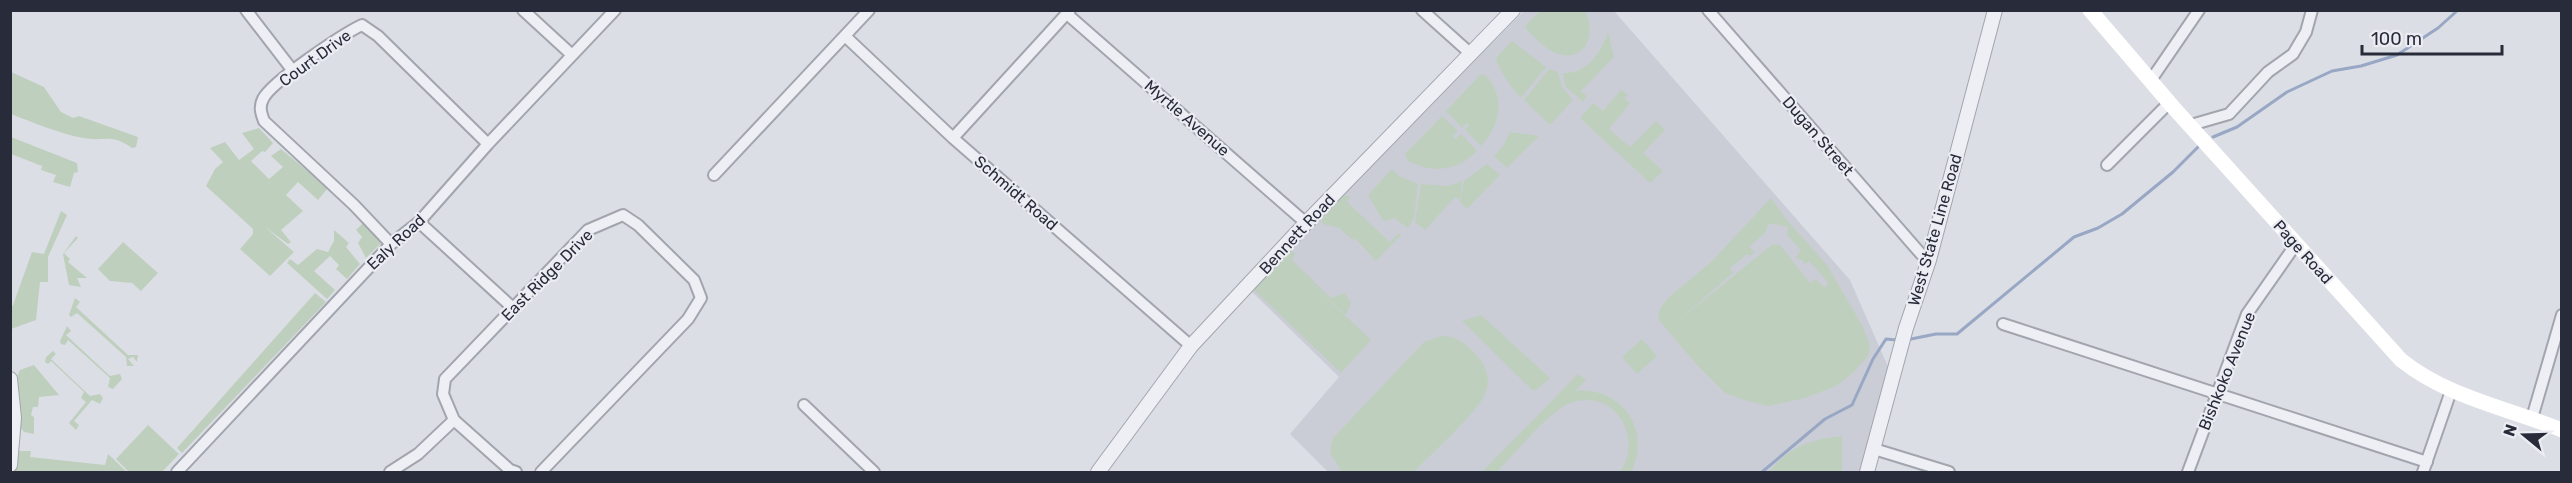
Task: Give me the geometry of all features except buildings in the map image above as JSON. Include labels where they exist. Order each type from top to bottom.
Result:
[{"type":"main road","name":"Page Road","points":[[2090,10],[2169,103],[2401,360],[2421,376],[2451,391],[2562,430]]},
{"type":"street","points":[[246,10],[293,70]]},
{"type":"street","points":[[523,10],[572,55]]},
{"type":"street","name":"Ealy Road","points":[[177,472],[391,244],[419,222],[488,144],[615,10]]},
{"type":"street","points":[[714,175],[869,10]]},
{"type":"street","points":[[1422,10],[1471,54]]},
{"type":"street","name":"Bennett Road","points":[[1098,472],[1191,346],[1306,223],[1513,10]]},
{"type":"street","name":"Dugan Street","points":[[1708,10],[1921,254],[1929,260]]},
{"type":"street","name":"West State Line Road","points":[[1868,472],[1906,328],[1929,260],[1995,10]]},
{"type":"street","points":[[2151,80],[2199,10]]},
{"type":"street","points":[[2191,125],[2229,114],[2268,72],[2293,54],[2306,32],[2312,10]]},
{"type":"street","points":[[953,138],[1069,12]]},
{"type":"street","name":"Myrtle Avenue","points":[[1069,12],[1306,223]]},
{"type":"street","name":"Court Drive","points":[[391,244],[354,205],[264,121],[260,109],[263,96],[293,70],[362,25],[378,36],[488,144]]},
{"type":"street","name":"Schmidt Road","points":[[845,36],[953,138],[1191,346]]},
{"type":"street","points":[[2107,165],[2169,103]]},
{"type":"street","name":"East Ridge Drive","points":[[516,472],[510,470],[454,420],[443,394],[445,379],[588,230],[623,215],[638,225],[694,280],[701,298],[688,318],[541,472]]},
{"type":"street","points":[[419,222],[514,309]]},
{"type":"street","name":"Bishkoko Avenue","points":[[2188,472],[2247,314],[2296,244]]},
{"type":"street","points":[[2532,418],[2562,315]]},
{"type":"street","points":[[2002,324],[2217,393],[2296,422],[2362,440],[2425,467],[2451,391]]},
{"type":"street","points":[[10,379],[14,418],[10,465]]},
{"type":"street","points":[[804,405],[874,472]]},
{"type":"street","points":[[390,472],[418,454],[454,420]]},
{"type":"street","points":[[1874,448],[1949,472]]},
{"type":"shaded area","points":[[1524,11],[1614,11],[1850,280],[1889,369],[1863,472],[1328,472],[1290,434],[1339,377],[1251,291],[1341,194]]},
{"type":"green space","points":[[1540,11],[1585,11],[1590,28],[1589,37],[1582,50],[1575,54],[1556,53],[1536,39],[1526,29],[1526,25]]},
{"type":"green space","points":[[1608,32],[1614,57],[1581,91],[1587,96],[1583,102],[1565,86],[1563,73],[1580,70],[1586,66],[1602,47]]},
{"type":"green space","points":[[1512,41],[1546,67],[1521,98],[1506,79],[1496,58]]},
{"type":"green space","points":[[1549,69],[1558,72],[1562,87],[1573,100],[1550,125],[1524,100]]},
{"type":"green space","points":[[11,72],[44,87],[61,112],[73,118],[79,116],[138,137],[136,147],[132,148],[113,139],[74,136],[11,114]]},
{"type":"green space","points":[[1481,74],[1487,77],[1494,87],[1498,111],[1491,133],[1481,146],[1465,130],[1469,125],[1467,123],[1462,128],[1446,111]]},
{"type":"green space","points":[[1621,90],[1628,95],[1624,98],[1630,103],[1609,129],[1630,147],[1656,121],[1665,130],[1643,153],[1663,171],[1650,183],[1580,118],[1593,103],[1603,111]]},
{"type":"green space","points":[[1442,116],[1458,131],[1453,136],[1455,139],[1461,134],[1477,151],[1462,163],[1445,168],[1427,168],[1408,161],[1405,154]]},
{"type":"green space","points":[[259,128],[273,143],[265,152],[262,151],[251,161],[269,179],[283,167],[271,156],[281,149],[328,188],[318,200],[298,182],[286,195],[303,211],[281,230],[291,242],[288,244],[265,227],[294,252],[270,276],[240,249],[253,234],[253,229],[206,186],[215,169],[223,162],[210,148],[225,142],[239,160],[254,149],[242,133]]},
{"type":"green space","points":[[1510,132],[1539,136],[1507,168],[1494,156],[1503,146]]},
{"type":"green space","points":[[11,137],[77,163],[78,172],[74,173],[70,187],[53,182],[56,175],[41,170],[42,166],[11,154]]},
{"type":"green space","points":[[1487,164],[1500,175],[1467,209],[1460,202],[1464,181]]},
{"type":"green space","points":[[1392,169],[1399,176],[1418,184],[1414,218],[1408,228],[1394,218],[1385,221],[1382,219],[1368,195]]},
{"type":"green space","points":[[1462,181],[1460,200],[1455,197],[1425,230],[1415,222],[1421,184],[1447,186]]},
{"type":"green space","points":[[1344,195],[1350,197],[1347,202],[1390,242],[1398,234],[1402,234],[1376,261],[1355,238],[1353,240],[1339,228],[1323,224],[1321,220]]},
{"type":"green space","points":[[1771,198],[1786,219],[1827,265],[1863,327],[1870,346],[1868,356],[1853,373],[1836,386],[1805,398],[1769,406],[1725,393],[1696,364],[1658,319],[1660,309],[1668,298],[1711,262]],"holes":[[[1769,223],[1788,227],[1787,235],[1801,250],[1795,258],[1802,260],[1805,264],[1809,261],[1828,282],[1825,288],[1815,279],[1810,283],[1780,245],[1773,244],[1674,324],[1733,273],[1730,268],[1747,254],[1750,256],[1755,252],[1749,247],[1765,233]]]},
{"type":"green space","points":[[61,211],[67,215],[48,257],[48,282],[40,282],[36,320],[11,329],[11,307],[32,252],[44,254]]},
{"type":"green space","points":[[365,221],[383,241],[366,258],[358,243],[362,237],[356,230]]},
{"type":"green space","points":[[334,230],[349,243],[346,247],[360,264],[347,279],[336,269],[339,265],[330,256],[314,271],[335,290],[327,299],[287,263],[290,259],[298,265],[317,249],[328,252],[334,241]]},
{"type":"green space","points":[[76,236],[78,238],[64,253],[70,259],[68,262],[87,278],[77,278],[81,287],[69,285],[63,254]]},
{"type":"green space","points":[[123,242],[158,273],[141,291],[132,283],[110,281],[98,269]]},
{"type":"green space","points":[[1291,250],[1295,254],[1292,260],[1331,298],[1345,293],[1351,303],[1346,315],[1297,270],[1371,340],[1341,373],[1254,290]]},
{"type":"green space","points":[[315,293],[326,302],[182,453],[177,448]]},
{"type":"green space","points":[[75,298],[80,302],[76,307],[128,355],[138,355],[137,362],[133,357],[128,359],[134,366],[127,366],[126,357],[77,313],[71,317],[69,315]]},
{"type":"green space","points":[[1481,315],[1550,378],[1536,390],[1532,390],[1462,321]]},
{"type":"green space","points":[[67,326],[71,331],[66,335],[110,376],[120,374],[122,379],[113,389],[108,387],[110,378],[68,340],[65,345],[61,344],[60,341]]},
{"type":"green space","points":[[1442,336],[1462,342],[1474,352],[1483,365],[1488,384],[1481,402],[1414,472],[1342,472],[1330,453],[1333,438],[1424,342]]},
{"type":"green space","points":[[1642,339],[1657,356],[1637,374],[1622,357]]},
{"type":"green space","points":[[53,351],[56,354],[51,359],[90,396],[100,394],[103,398],[100,404],[92,400],[74,421],[79,425],[76,430],[69,423],[86,402],[81,398],[84,392],[51,361],[48,364],[45,362],[46,357]]},
{"type":"green space","points":[[34,365],[59,395],[39,397],[38,407],[33,407],[31,415],[34,417],[34,434],[24,432],[18,425],[17,376],[20,370]]},
{"type":"green space","points":[[1578,374],[1586,380],[1575,391],[1592,391],[1607,396],[1628,414],[1635,427],[1638,441],[1637,457],[1631,472],[1620,472],[1627,458],[1628,444],[1626,430],[1620,418],[1611,408],[1600,402],[1586,400],[1570,403],[1552,415],[1497,472],[1482,472]]},
{"type":"green space","points":[[148,425],[179,454],[162,472],[129,472],[116,459]]},
{"type":"green space","points":[[1842,436],[1842,472],[1769,472],[1784,457],[1801,446],[1821,439]]},
{"type":"green space","points":[[17,451],[31,451],[30,457],[105,465],[108,454],[127,472],[15,472]]},
{"type":"waterway","points":[[2213,137],[2237,127],[2287,92],[2332,71],[2361,66],[2397,55],[2438,28],[2458,10]]},
{"type":"waterway","points":[[1911,339],[1936,334],[1957,334],[2074,237],[2098,228],[2122,214],[2173,172],[2198,147]]},
{"type":"waterway","points":[[1762,472],[1825,419],[1852,405],[1873,359],[1886,339],[1896,340]]}]
